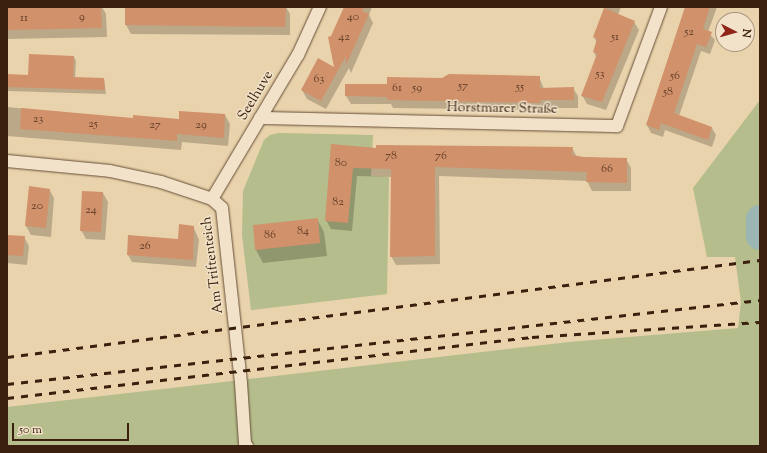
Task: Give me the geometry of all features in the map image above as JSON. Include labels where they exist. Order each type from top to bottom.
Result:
[{"type":"street","name":"Seelhuve","points":[[212,198],[298,55],[320,7]]},
{"type":"street","name":"Horstmarer Straße","points":[[260,118],[617,126],[662,7]]},
{"type":"street","name":"Am Triftenteich","points":[[7,161],[110,170],[161,182],[212,198],[222,208],[241,383],[246,445]]},
{"type":"green space","points":[[760,100],[760,446],[7,446],[7,407],[569,342],[738,328],[741,302],[735,257],[707,257],[693,188]]},
{"type":"green space","points":[[279,133],[373,135],[371,176],[389,177],[387,294],[251,310],[242,235],[243,191],[264,140],[270,135]]},
{"type":"building","points":[[7,7],[101,7],[102,28],[7,30]]},
{"type":"building","points":[[125,7],[286,7],[285,27],[125,25]]},
{"type":"building","points":[[344,7],[364,7],[362,11],[369,14],[346,65],[346,56],[321,101],[301,90],[318,58],[334,67],[328,37],[331,36]]},
{"type":"building","points":[[685,7],[710,7],[703,29],[712,32],[706,47],[697,44],[674,113],[712,127],[708,140],[661,123],[659,130],[646,125]]},
{"type":"building","points":[[604,8],[635,21],[602,102],[581,96],[597,54],[593,52],[597,39],[593,37]]},
{"type":"building","points":[[29,54],[74,56],[73,77],[104,78],[105,90],[7,87],[7,74],[28,75]]},
{"type":"building","points":[[449,74],[540,76],[540,88],[574,87],[574,100],[540,100],[540,103],[387,100],[387,97],[345,96],[345,84],[387,84],[387,77],[442,78]]},
{"type":"building","points":[[21,108],[133,118],[133,115],[179,119],[179,111],[225,114],[224,138],[177,134],[177,141],[20,129]]},
{"type":"building","points":[[331,144],[376,148],[376,145],[573,147],[572,155],[584,157],[627,158],[627,183],[586,182],[587,172],[435,167],[435,256],[390,257],[391,169],[353,168],[348,223],[325,221]]},
{"type":"building","points":[[29,186],[50,189],[46,228],[25,226]]},
{"type":"building","points":[[82,191],[103,192],[101,232],[80,231]]},
{"type":"building","points":[[318,218],[320,243],[255,250],[253,225]]},
{"type":"building","points":[[179,224],[194,226],[193,260],[127,255],[128,235],[178,239]]},
{"type":"building","points":[[7,235],[25,236],[23,256],[7,255]]},
{"type":"waterway","points":[[760,219],[760,236]]},
{"type":"railway","points":[[7,357],[760,260]]},
{"type":"railway","points":[[7,384],[760,300]]},
{"type":"railway","points":[[7,398],[532,337],[760,322]]}]
